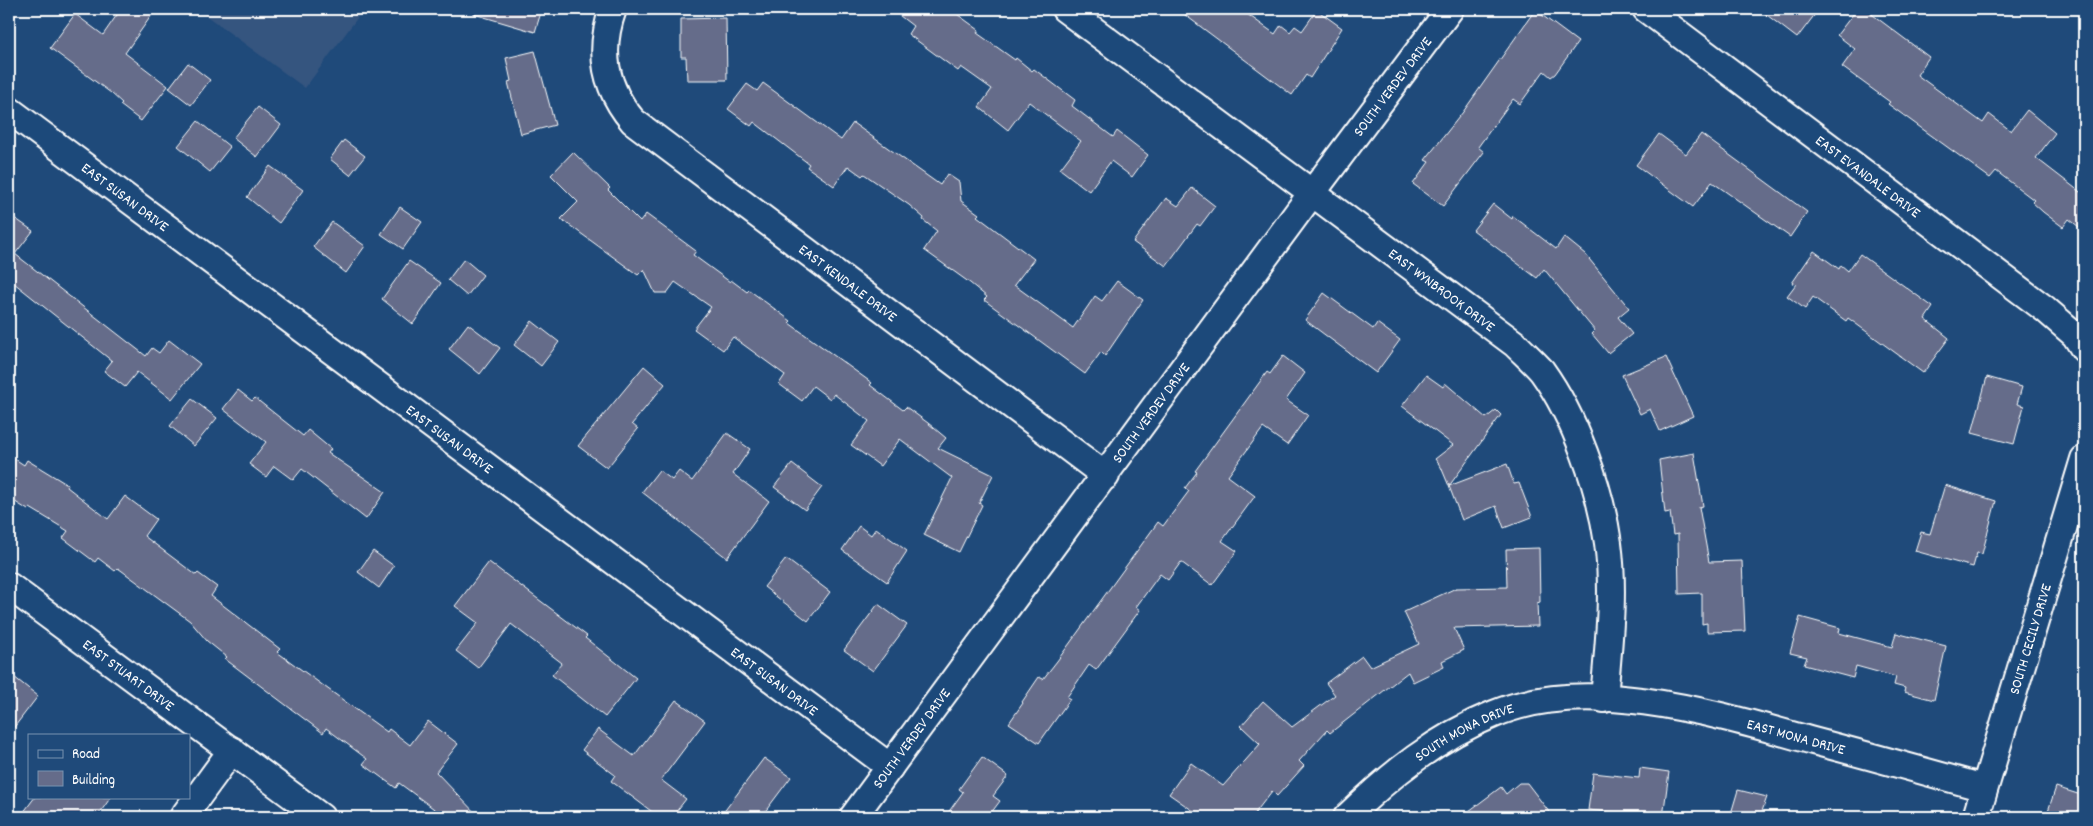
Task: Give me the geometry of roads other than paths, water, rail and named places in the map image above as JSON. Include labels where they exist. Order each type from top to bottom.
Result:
[{"type":"street","name":"EAST KENDALE DRIVE","points":[[613,9],[605,38],[604,62],[607,76],[623,110],[644,132],[1106,476]]},
{"type":"street","name":"EAST WYNBROOK DRIVE","points":[[1065,9],[1516,344],[1541,371],[1570,421],[1596,488],[1608,544],[1610,614],[1604,699]]},
{"type":"street","name":"SOUTH VERDEV DRIVE","points":[[853,817],[1106,476],[1312,193],[1450,9]]},
{"type":"street","name":"EAST EVANDALE DRIVE","points":[[1646,9],[2045,309],[2075,335],[2084,349]]},
{"type":"street","name":"EAST SUSAN DRIVE","points":[[9,110],[890,767]]},
{"type":"street","name":"SOUTH CECILY DRIVE","points":[[1976,817],[2084,459]]},
{"type":"street","name":"EAST STUART DRIVE","points":[[9,586],[321,817]]},
{"type":"street","name":"SOUTH MONA DRIVE","points":[[1347,817],[1394,773],[1434,745],[1495,713],[1530,703],[1560,699],[1604,699]]},
{"type":"street","name":"EAST MONA DRIVE","points":[[1604,699],[1658,702],[1721,715],[1984,788]]},
{"type":"street","points":[[183,817],[232,750]]}]
